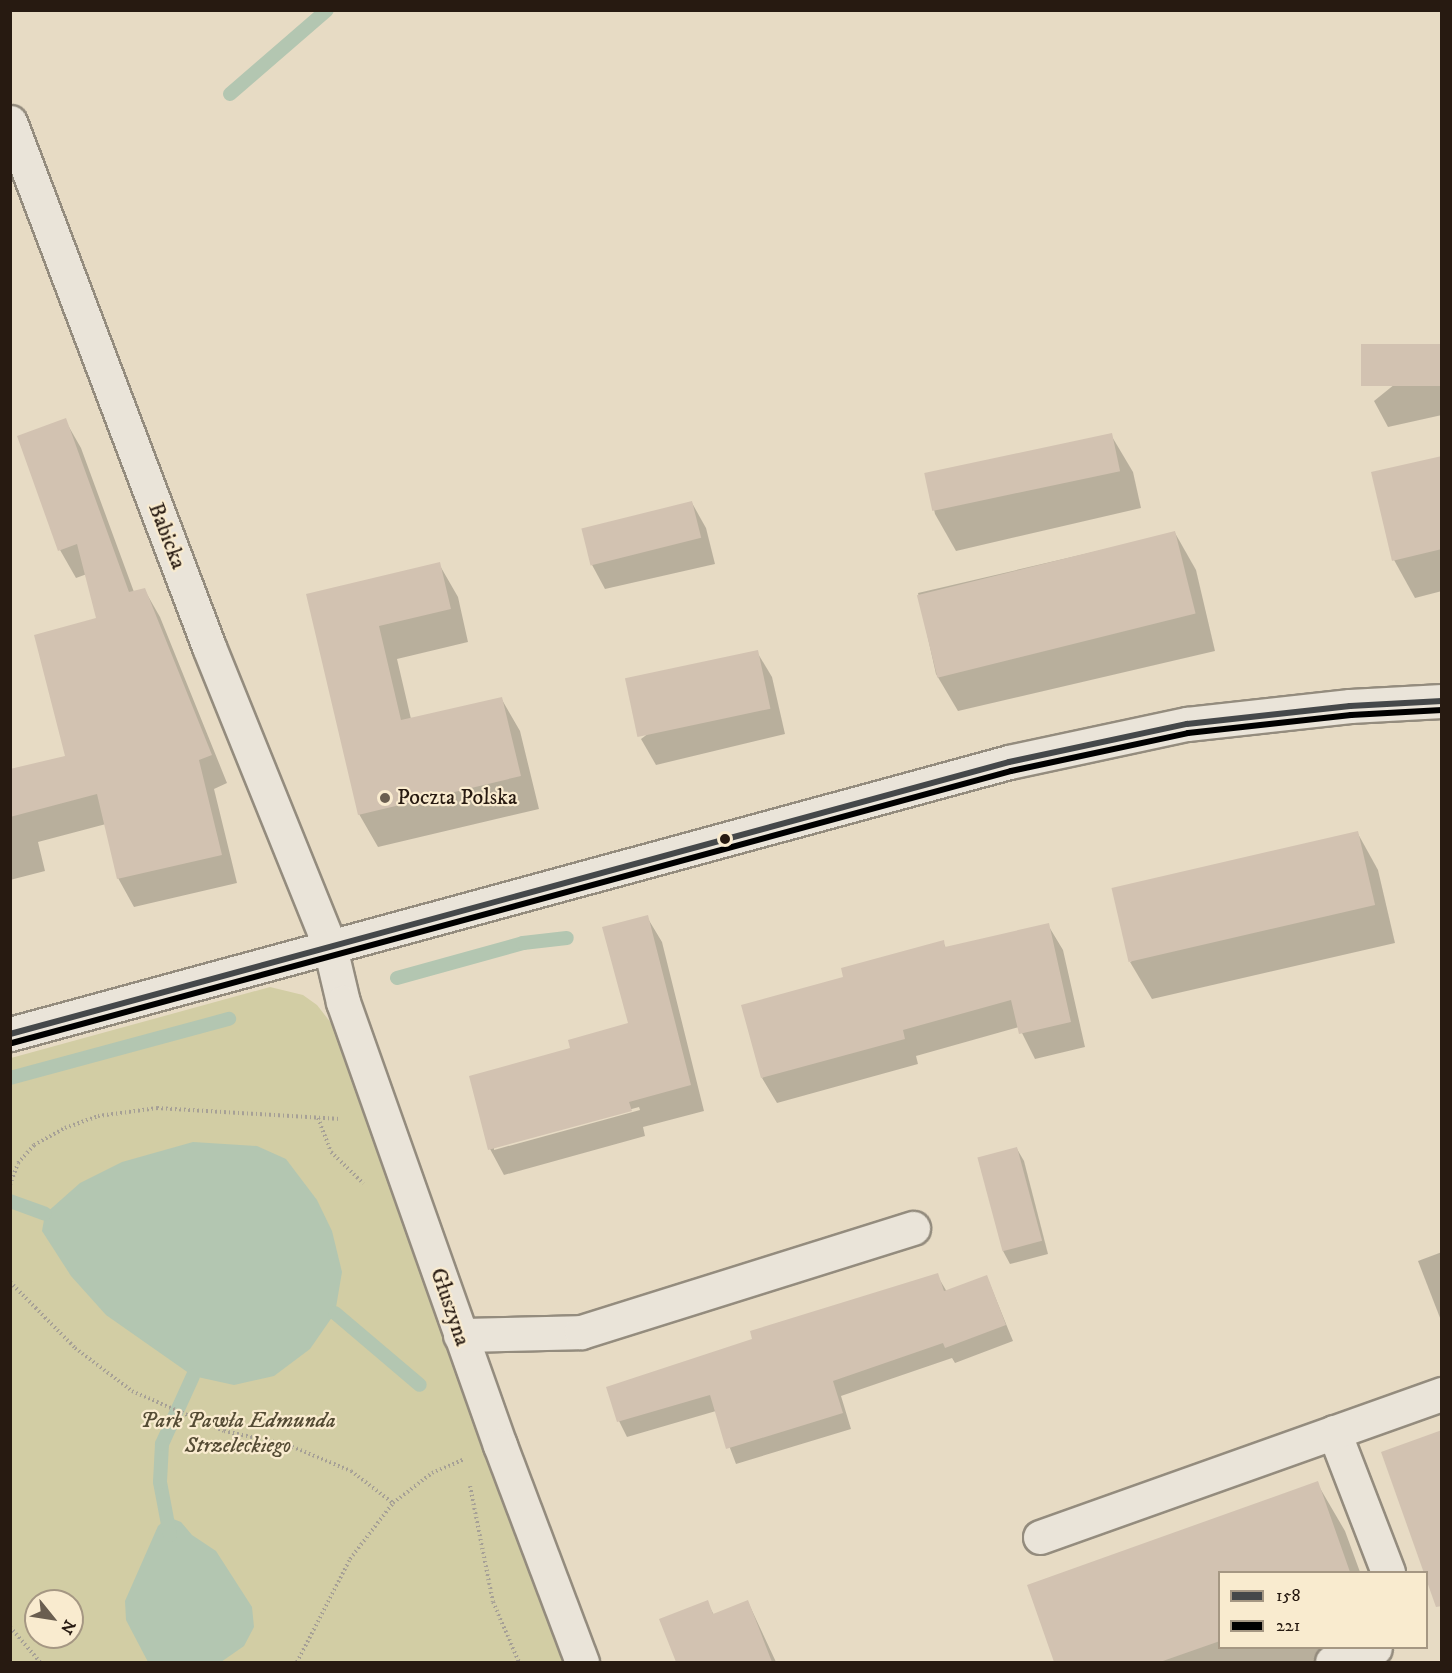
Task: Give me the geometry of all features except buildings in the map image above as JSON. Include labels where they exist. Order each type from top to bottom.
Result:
[{"type":"street","name":"Babicka","points":[[10,122],[209,647],[330,947]]},
{"type":"street","points":[[10,1034],[1009,762],[1187,724],[1338,707],[1442,701]]},
{"type":"street","name":"Głuszyna","points":[[330,947],[342,1002],[460,1335],[582,1662]]},
{"type":"street","points":[[460,1335],[581,1332],[913,1228]]},
{"type":"street","points":[[1040,1537],[1442,1394]]},
{"type":"street","points":[[1334,1432],[1388,1571]]},
{"type":"street","points":[[1332,1662],[1369,1649]]},
{"type":"path","points":[[11,1183],[18,1162],[34,1145],[65,1128],[98,1116],[157,1108],[384,1120]]},
{"type":"path","points":[[10,1282],[75,1348],[132,1391],[224,1431],[288,1445],[351,1471],[393,1503]]},
{"type":"path","points":[[297,1662],[350,1559],[393,1503],[432,1473],[500,1445]]},
{"type":"path","points":[[465,1459],[468,1470]]},
{"type":"path","points":[[470,1482],[493,1602],[519,1662]]},
{"type":"path","points":[[10,1627],[40,1662]]},
{"type":"green space","name":"Park Pawła Edmunda Strzeleckiego","points":[[270,987],[303,995],[317,1005],[338,1032],[483,1442],[566,1662],[11,1662],[11,1058]]},
{"type":"shaded area","points":[[193,1142],[257,1146],[286,1159],[317,1200],[332,1231],[342,1272],[335,1313],[310,1349],[274,1376],[234,1385],[193,1376],[106,1315],[71,1276],[42,1231],[45,1214],[80,1183],[122,1162]]},
{"type":"shaded area","points":[[168,1517],[181,1522],[192,1535],[216,1551],[252,1607],[254,1627],[244,1646],[221,1662],[148,1662],[126,1620],[125,1601],[158,1526]]},
{"type":"waterway","points":[[230,94],[327,10]]},
{"type":"waterway","points":[[397,978],[523,943],[567,938]]},
{"type":"waterway","points":[[10,1078],[229,1019]]},
{"type":"waterway","points":[[10,1201],[45,1214]]},
{"type":"waterway","points":[[335,1313],[420,1385]]},
{"type":"waterway","points":[[170,1535],[160,1482],[162,1444],[193,1376]]},
{"type":"transit line","name":"158","points":[[10,1034],[1009,762],[1187,724],[1350,706],[1442,701]]},
{"type":"transit line","name":"221","points":[[12,1043],[1011,771],[1188,733],[1351,715],[1442,710]]},
{"type":"place","name":"Poczta Polska","points":[[385,798]]}]
